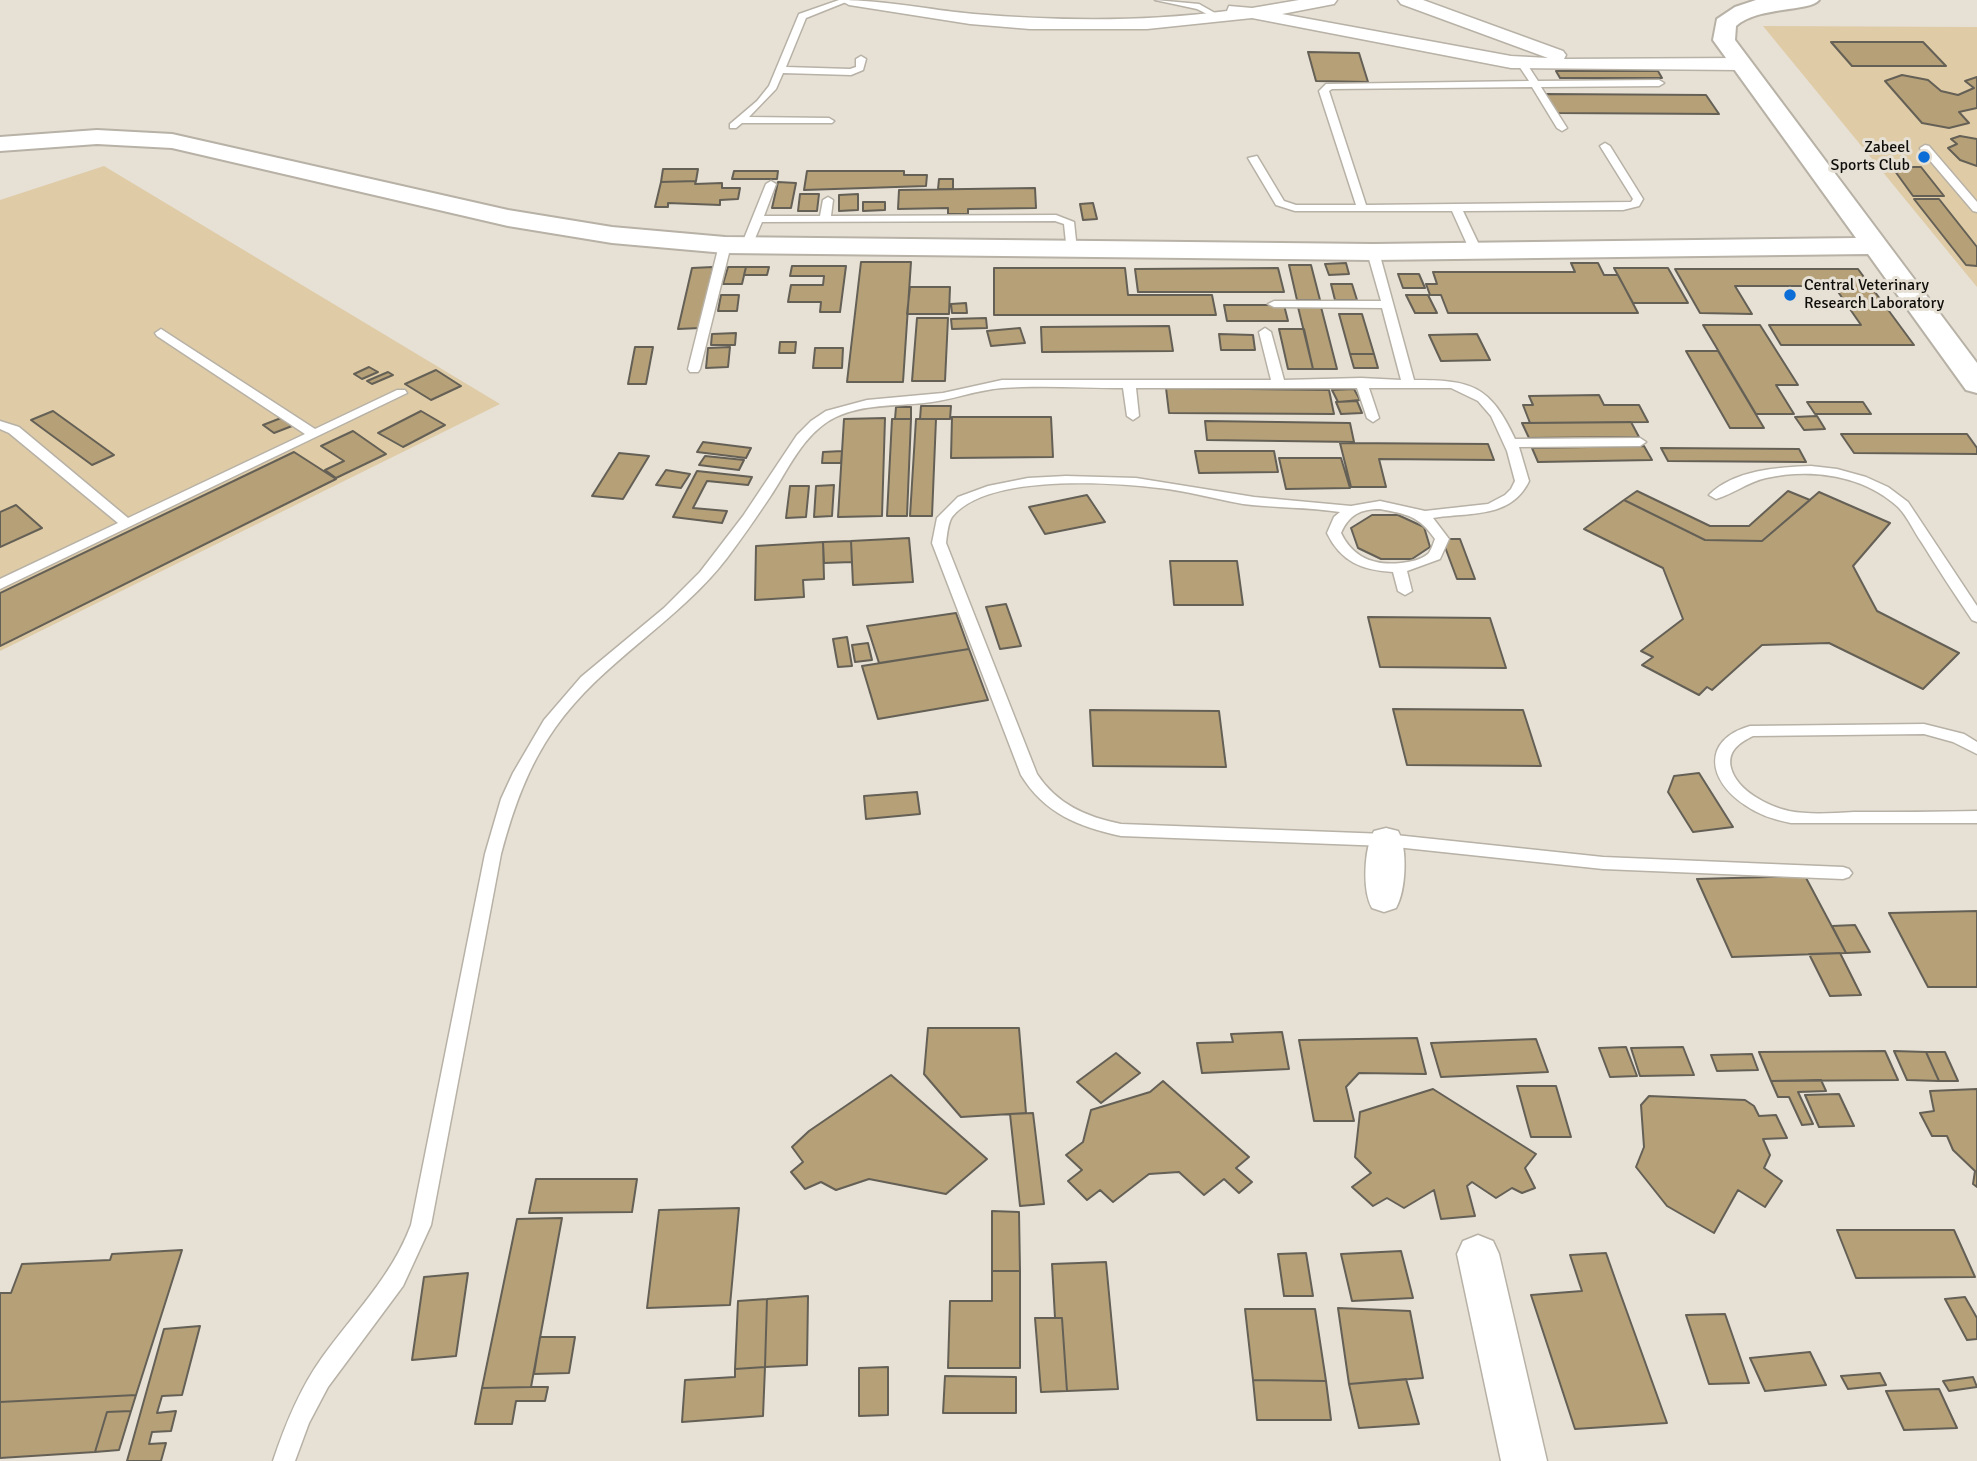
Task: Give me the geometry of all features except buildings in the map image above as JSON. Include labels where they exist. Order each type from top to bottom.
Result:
[{"type":"street","points":[[848,0],[949,18],[1050,26],[1152,26],[1257,14],[1328,0]]},
{"type":"street","points":[[885,0],[971,14],[1051,20],[1123,20],[1211,13],[1292,0]]},
{"type":"street","points":[[1407,0],[1584,65]]},
{"type":"street","points":[[1808,0],[1767,4],[1731,18],[1725,24],[1724,40],[1977,384]]},
{"type":"street","points":[[1235,10],[1464,55],[1522,63],[1740,64]]},
{"type":"street","points":[[0,144],[97,137],[172,141],[521,220],[612,235],[736,246],[1373,252],[1873,246]]},
{"type":"street","points":[[1384,899],[1386,840]]},
{"type":"street","points":[[1478,1254],[1524,1461]]},
{"type":"lane","points":[[829,121],[737,123],[768,95],[802,16],[848,0]]},
{"type":"lane","points":[[1159,0],[1199,7],[1211,13]]},
{"type":"lane","points":[[780,70],[851,72],[860,68],[861,59]]},
{"type":"lane","points":[[1522,63],[1562,128]]},
{"type":"lane","points":[[1360,205],[1325,88],[1341,83],[1659,83]]},
{"type":"lane","points":[[1253,158],[1276,198],[1284,205],[1295,208],[1623,207],[1635,204],[1638,199],[1605,146]]},
{"type":"lane","points":[[1926,148],[1977,209]]},
{"type":"lane","points":[[694,369],[736,246],[757,219],[771,184]]},
{"type":"lane","points":[[1276,198],[1296,204],[1411,208]]},
{"type":"lane","points":[[825,219],[828,200]]},
{"type":"lane","points":[[1456,208],[1476,251]]},
{"type":"lane","points":[[757,219],[1062,219],[1069,225],[1071,250]]},
{"type":"lane","points":[[1373,252],[1408,382]]},
{"type":"lane","points":[[1273,304],[1387,305]]},
{"type":"lane","points":[[1265,332],[1278,382]]},
{"type":"lane","points":[[162,333],[314,434]]},
{"type":"lane","points":[[1361,382],[1373,418]]},
{"type":"lane","points":[[284,1461],[300,1415],[316,1385],[381,1305],[412,1252],[421,1225],[501,816],[515,780],[554,715],[580,686],[665,615],[702,579],[726,549],[808,430],[828,416],[855,406],[944,397],[1002,384],[1408,382],[1452,384],[1477,395],[1495,410],[1522,473],[1520,488],[1515,495],[1485,508],[1419,514],[1376,505],[1350,510],[1314,504],[1246,500],[1161,484],[1024,482],[989,488],[960,502],[942,522],[938,533],[939,543],[1028,775],[1048,801],[1062,812],[1090,823],[1121,830],[1386,840],[1603,863],[1843,873]]},
{"type":"lane","points":[[1129,383],[1133,416]]},
{"type":"lane","points":[[0,585],[401,393]]},
{"type":"lane","points":[[0,425],[14,430],[127,524]]},
{"type":"lane","points":[[1509,443],[1640,442]]},
{"type":"lane","points":[[1716,495],[1745,479],[1784,471],[1824,472],[1860,481],[1904,506],[1968,598],[1977,617]]},
{"type":"lane","points":[[1350,510],[1335,524],[1336,542],[1343,551],[1368,564],[1399,569],[1426,562],[1441,548],[1438,530],[1419,514]]},
{"type":"lane","points":[[1399,569],[1405,590]]},
{"type":"lane","points":[[1968,598],[1977,589]]},
{"type":"lane","points":[[1977,749],[1958,738],[1924,729],[1750,731],[1728,743],[1722,753],[1721,764],[1734,788],[1755,804],[1782,816],[1801,819],[1977,817]]},
{"type":"shaded area","name":"Zabeel Sports Club","points":[[1763,26],[1977,27],[1977,287]]},
{"type":"shaded area","points":[[104,166],[500,404],[0,651],[0,200]]},
{"type":"place","name":"Zabeel Sports Club","points":[[1924,157]]},
{"type":"place","name":"Central Veterinary Research Laboratory","points":[[1790,295]]}]
